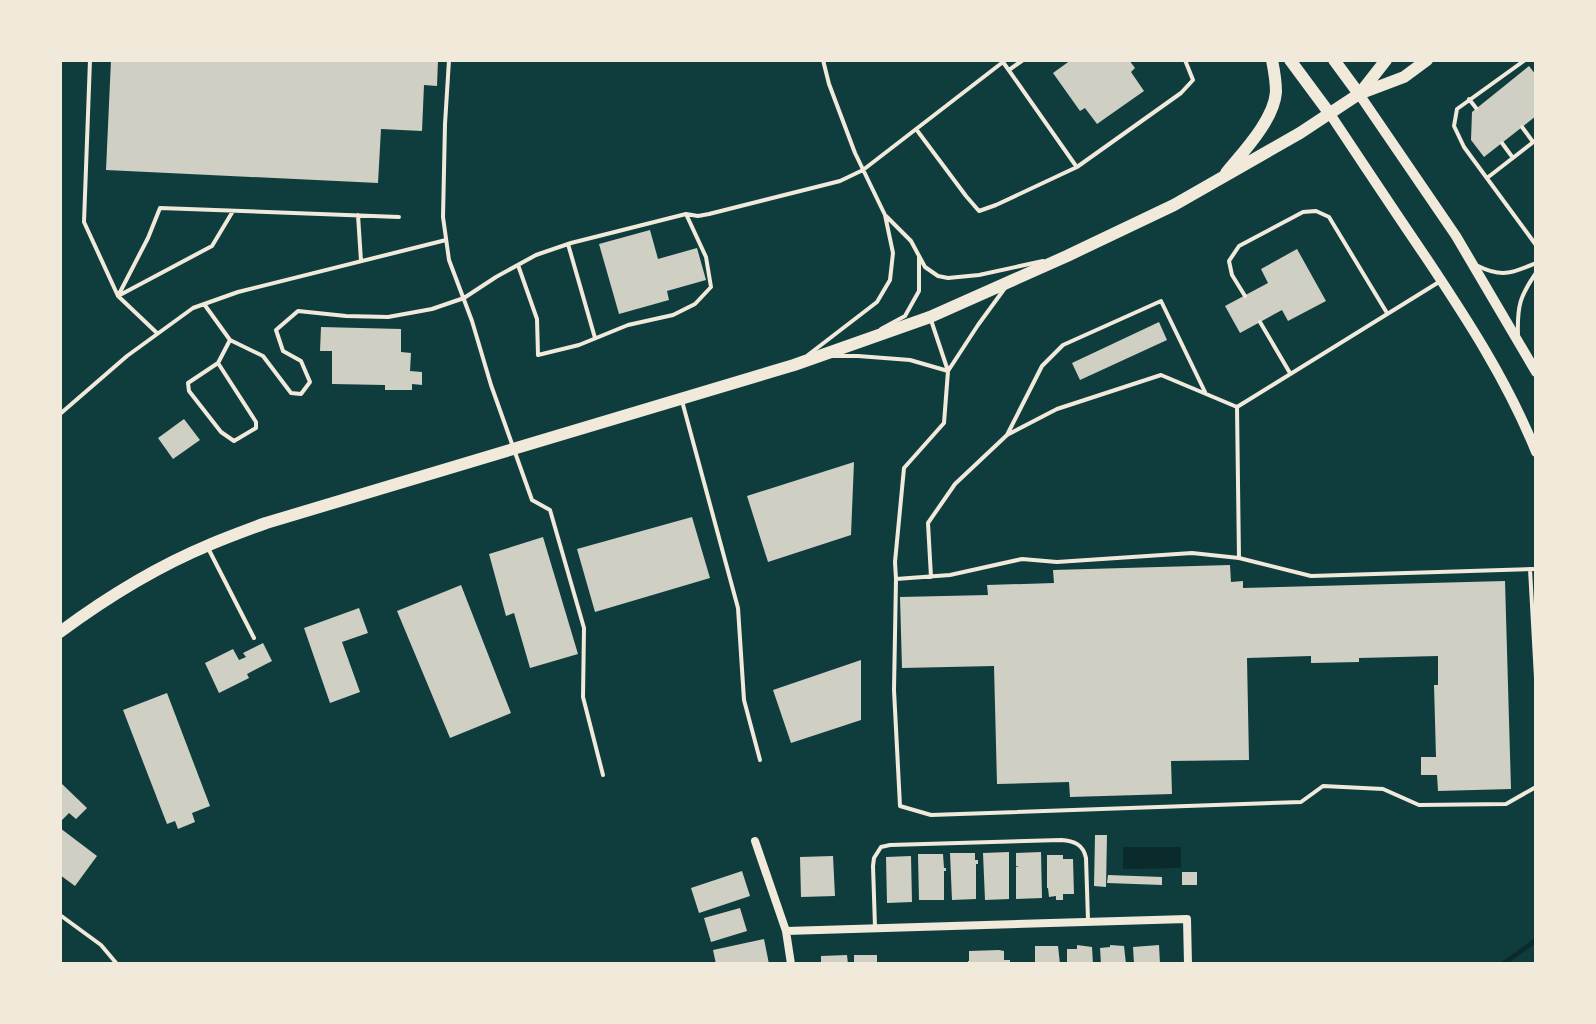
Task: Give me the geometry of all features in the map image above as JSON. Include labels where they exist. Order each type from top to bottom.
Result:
[{"type":"main road","points":[[1223,178],[1267,118],[1276,95],[1272,60]]},
{"type":"main road","points":[[1290,60],[1330,114]]},
{"type":"main road","points":[[1334,60],[1359,94]]},
{"type":"main road","points":[[1359,94],[1386,60]]},
{"type":"main road","points":[[60,632],[135,582],[207,546],[266,523],[794,365],[930,317],[1174,205],[1359,94],[1404,77],[1427,60]]},
{"type":"street","points":[[1359,94],[1456,236],[1536,372]]},
{"type":"street","points":[[1330,114],[1497,369],[1536,452]]},
{"type":"street","points":[[755,841],[786,931],[791,964]]},
{"type":"street","points":[[786,931],[1187,919],[1188,964]]},
{"type":"lane","points":[[90,60],[84,222],[118,296],[158,333]]},
{"type":"lane","points":[[449,60],[443,203],[449,260],[532,500],[550,510],[584,628],[583,697],[603,775]]},
{"type":"lane","points":[[794,365],[877,302],[890,280],[893,253],[885,215],[863,170],[829,84],[823,60]]},
{"type":"lane","points":[[1009,70],[1023,60]]},
{"type":"lane","points":[[916,129],[979,211],[1077,167],[1181,93],[1193,80],[1185,60]]},
{"type":"lane","points":[[1525,60],[1457,109],[1454,126],[1464,147],[1536,245]]},
{"type":"lane","points":[[204,304],[230,340],[263,356],[291,393],[301,394],[310,382],[301,361],[283,351],[276,330],[298,311],[388,317],[432,309],[464,298],[536,255],[568,244],[686,214],[709,214],[840,181],[863,170],[1002,61],[1077,167]]},
{"type":"lane","points":[[1511,70],[1516,77]]},
{"type":"lane","points":[[1490,84],[1497,93]]},
{"type":"lane","points":[[1469,99],[1476,108]]},
{"type":"lane","points":[[1487,178],[1535,141],[1522,127]]},
{"type":"lane","points":[[1502,143],[1513,158]]},
{"type":"lane","points":[[118,296],[160,208],[399,217]]},
{"type":"lane","points":[[118,296],[212,246],[233,211]]},
{"type":"lane","points":[[1245,296],[1232,275],[1229,261],[1239,246],[1303,212],[1316,211],[1329,217],[1387,313]]},
{"type":"lane","points":[[518,265],[537,319],[538,355],[579,345],[628,325],[673,315],[695,304],[711,287],[706,257],[686,214]]},
{"type":"lane","points":[[358,215],[361,261]]},
{"type":"lane","points":[[885,215],[911,241],[925,267],[938,276],[979,275],[1067,256]]},
{"type":"lane","points":[[60,414],[127,356],[193,308],[238,292],[446,240]]},
{"type":"lane","points":[[568,244],[595,338]]},
{"type":"lane","points":[[847,346],[905,316],[919,291],[919,255]]},
{"type":"lane","points":[[1472,264],[1494,274],[1512,273],[1536,263]]},
{"type":"lane","points":[[1518,341],[1517,317],[1522,294],[1536,273]]},
{"type":"lane","points":[[1237,407],[1441,280]]},
{"type":"lane","points":[[948,371],[1011,281]]},
{"type":"lane","points":[[1007,435],[1042,366],[1063,345],[1161,301],[1206,394]]},
{"type":"lane","points":[[930,317],[948,371],[944,423],[904,468],[895,562],[894,690],[900,806],[931,815],[1301,802],[1323,786],[1383,789],[1419,805],[1506,804],[1536,787]]},
{"type":"lane","points":[[1260,322],[1290,373]]},
{"type":"lane","points":[[218,363],[254,416],[256,428],[234,441],[221,432],[189,391],[188,383],[218,363],[230,340]]},
{"type":"lane","points":[[822,356],[910,360],[948,371]]},
{"type":"lane","points":[[931,577],[928,523],[955,484],[1007,435],[1057,409],[1161,375],[1237,407]]},
{"type":"lane","points":[[682,399],[738,608],[744,700],[760,760]]},
{"type":"lane","points":[[1237,407],[1239,558]]},
{"type":"lane","points":[[207,546],[254,638]]},
{"type":"lane","points":[[896,579],[950,575],[1022,559],[1057,562],[1192,553],[1239,558],[1311,576],[1533,569],[1536,678]]},
{"type":"lane","points":[[875,930],[874,858],[881,847],[890,845],[1061,840],[1079,844],[1086,858],[1088,922]]},
{"type":"lane","points":[[60,915],[101,945],[117,964]]},
{"type":"water","points":[[1123,847],[1181,847],[1181,868],[1123,869]]},
{"type":"building","points":[[111,60],[438,60],[437,86],[424,85],[422,131],[381,129],[378,183],[106,170]]},
{"type":"building","points":[[1071,60],[1129,60],[1135,68],[1131,72],[1144,91],[1097,124],[1085,108],[1080,111],[1053,73]]},
{"type":"building","points":[[1529,66],[1536,75],[1536,116],[1484,157],[1471,140],[1472,112]]},
{"type":"building","points":[[650,230],[658,259],[697,248],[706,280],[667,291],[669,300],[619,314],[599,244]]},
{"type":"building","points":[[1297,249],[1326,301],[1288,321],[1282,310],[1240,333],[1225,306],[1268,283],[1261,269]]},
{"type":"building","points":[[1159,322],[1167,340],[1080,380],[1072,363]]},
{"type":"building","points":[[321,327],[401,329],[401,352],[411,353],[410,371],[422,372],[422,385],[412,384],[412,390],[385,390],[385,385],[332,384],[332,351],[320,351]]},
{"type":"building","points":[[184,419],[200,440],[173,459],[158,438]]},
{"type":"building","points":[[854,462],[851,535],[768,562],[747,496]]},
{"type":"building","points":[[692,517],[710,578],[595,612],[577,549]]},
{"type":"building","points":[[543,537],[578,654],[530,668],[514,613],[506,616],[489,554]]},
{"type":"building","points":[[1230,565],[1231,582],[1243,581],[1243,588],[1505,581],[1511,789],[1438,791],[1437,775],[1421,775],[1421,757],[1436,757],[1434,685],[1438,685],[1438,656],[1311,663],[1311,656],[1247,658],[1249,760],[1171,761],[1172,794],[1070,797],[1069,782],[997,784],[994,666],[902,668],[900,597],[988,595],[987,585],[1054,583],[1053,570]]},
{"type":"building","points":[[461,585],[511,713],[450,738],[397,611]]},
{"type":"building","points":[[359,608],[368,633],[342,642],[360,692],[330,703],[304,628]]},
{"type":"building","points":[[263,643],[272,661],[247,674],[249,678],[219,693],[205,663],[233,649],[239,660],[246,657],[243,653]]},
{"type":"building","points":[[861,660],[861,720],[791,743],[773,690]]},
{"type":"building","points":[[167,693],[210,806],[192,813],[195,822],[178,829],[175,821],[167,824],[123,710]]},
{"type":"building","points":[[62,784],[87,808],[76,819],[69,813],[60,822],[60,786]]},
{"type":"building","points":[[60,828],[97,856],[75,886],[60,875]]},
{"type":"building","points":[[1095,835],[1107,835],[1106,887],[1094,886]]},
{"type":"building","points":[[1009,852],[1009,899],[985,900],[983,853]]},
{"type":"building","points":[[1041,852],[1042,898],[1016,899],[1016,867],[1019,867],[1016,866],[1016,853]]},
{"type":"building","points":[[950,853],[975,853],[975,860],[978,860],[976,899],[952,900]]},
{"type":"building","points":[[918,854],[943,854],[946,868],[944,900],[919,900]]},
{"type":"building","points":[[1047,855],[1063,855],[1063,859],[1073,859],[1074,894],[1063,894],[1063,900],[1056,900],[1056,896],[1049,897]]},
{"type":"building","points":[[833,856],[835,896],[801,897],[800,857]]},
{"type":"building","points":[[911,856],[912,902],[887,903],[886,857]]},
{"type":"building","points":[[742,871],[750,896],[699,913],[691,888]]},
{"type":"building","points":[[1182,872],[1197,872],[1197,885],[1182,885]]},
{"type":"building","points":[[1108,875],[1162,877],[1162,885],[1107,883]]},
{"type":"building","points":[[740,908],[747,931],[711,942],[704,918]]},
{"type":"building","points":[[764,939],[769,964],[716,964],[713,950]]},
{"type":"building","points":[[1077,945],[1092,947],[1093,964],[1067,964],[1067,949],[1077,949]]},
{"type":"building","points":[[1159,945],[1160,964],[1134,964],[1133,947]]},
{"type":"building","points":[[1035,946],[1058,946],[1060,964],[1035,964]]},
{"type":"building","points":[[1124,946],[1126,964],[1101,964],[1100,948]]},
{"type":"building","points":[[969,951],[1004,951],[1004,960],[1010,960],[1010,964],[968,964]]},
{"type":"building","points":[[847,955],[848,964],[821,964],[821,956]]},
{"type":"building","points":[[854,955],[877,955],[877,964],[854,964]]},
{"type":"waterway","points":[[1503,964],[1536,940]]}]
